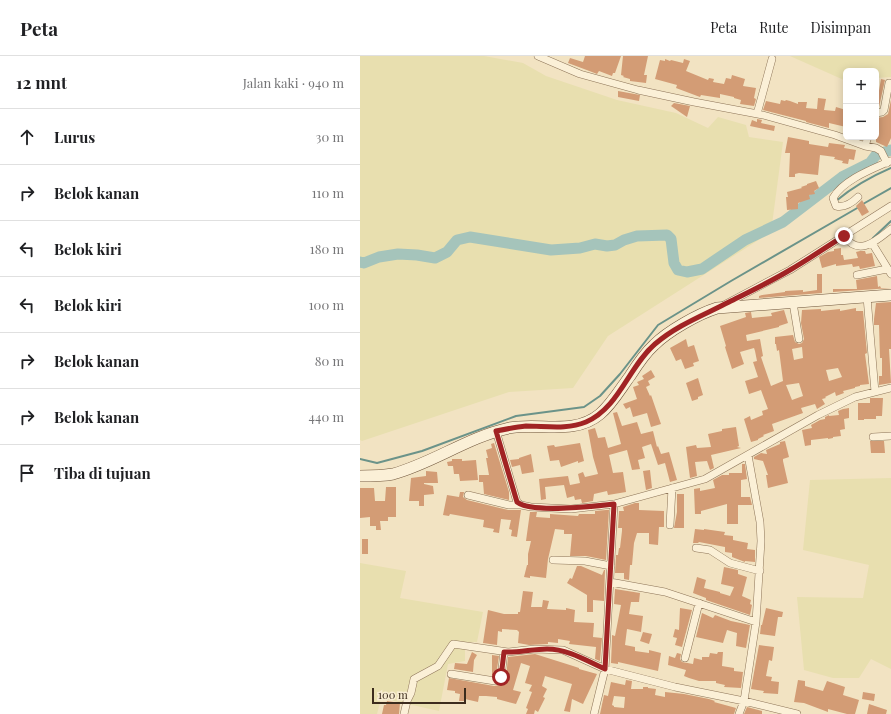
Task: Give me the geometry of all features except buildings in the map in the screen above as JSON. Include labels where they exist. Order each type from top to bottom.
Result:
[{"type":"street","points":[[538,56],[580,74],[638,90],[757,114],[835,135],[865,146],[876,148],[888,161],[853,179],[835,194],[835,203],[840,207],[846,206],[858,197]]},
{"type":"street","points":[[757,114],[772,59]]},
{"type":"street","points":[[879,112],[884,110],[889,83]]},
{"type":"street","points":[[865,146],[867,140]]},
{"type":"street","points":[[360,476],[392,474],[496,431],[527,426],[559,427],[577,425],[601,414],[646,353],[655,344],[696,318],[790,270],[891,206]]},
{"type":"street","points":[[844,236],[853,246],[865,246],[891,230]]},
{"type":"street","points":[[857,275],[889,272],[873,242]]},
{"type":"street","points":[[717,308],[891,295]]},
{"type":"street","points":[[867,297],[875,392]]},
{"type":"street","points":[[793,303],[799,339]]},
{"type":"street","points":[[468,495],[509,505],[531,507],[571,508],[614,504],[705,479],[818,415],[855,397],[891,388]]},
{"type":"street","points":[[496,431],[517,502],[521,505]]},
{"type":"street","points":[[873,436],[891,436]]},
{"type":"street","points":[[739,714],[744,701],[756,622],[760,571],[760,522],[748,455]]},
{"type":"street","points":[[670,525],[672,488]]},
{"type":"street","points":[[594,714],[605,669],[614,504]]},
{"type":"street","points":[[696,548],[710,550],[730,563],[760,571]]},
{"type":"street","points":[[554,560],[585,561],[611,566]]},
{"type":"street","points":[[610,582],[665,592],[756,622]]},
{"type":"street","points":[[685,658],[699,603]]},
{"type":"street","points":[[404,714],[414,679],[438,666],[452,644],[504,652],[549,649],[563,650],[605,669],[675,687],[744,701],[797,714]]},
{"type":"street","points":[[451,674],[495,681],[499,680],[501,677],[504,652]]},
{"type":"shaded area","points":[[360,56],[484,56],[523,63],[546,76],[617,100],[676,113],[708,128],[718,117],[746,125],[749,137],[783,142],[771,232],[608,336],[573,388],[509,392],[362,441],[360,440]]},
{"type":"shaded area","points":[[790,56],[891,56],[891,77],[879,78],[879,68],[843,68],[843,80]]},
{"type":"shaded area","points":[[891,478],[891,669],[871,659],[859,678],[833,678],[804,670],[797,597],[863,598],[869,565],[803,550],[810,480]]},
{"type":"shaded area","points":[[360,563],[406,571],[400,598],[483,612],[477,642],[465,642],[465,661],[448,664],[439,711],[381,698],[377,714],[360,714]]},
{"type":"waterway","points":[[360,262],[364,263],[379,257],[398,254],[435,258],[447,252],[457,240],[470,237],[551,250],[580,248],[595,244],[607,246],[615,245],[624,240],[637,236],[667,235],[671,239],[674,263],[678,270],[687,272],[702,269],[745,240],[783,222],[842,177],[870,163],[876,155],[891,150]]},
{"type":"waterway","points":[[836,201],[862,182],[891,168]]},
{"type":"waterway","points":[[863,204],[891,188]]},
{"type":"waterway","points":[[360,459],[377,463],[422,451],[516,416],[584,407],[600,396],[620,374],[658,325],[859,207]]},
{"type":"waterway","points":[[874,240],[873,238],[891,221]]},
{"type":"route","points":[[501,677],[504,652],[535,649],[563,650],[605,669],[614,504],[571,508],[531,507],[521,505],[517,502],[496,431],[527,426],[547,427],[577,425],[587,422],[601,414],[646,353],[655,344],[708,311],[717,308],[790,270],[844,236]]}]
